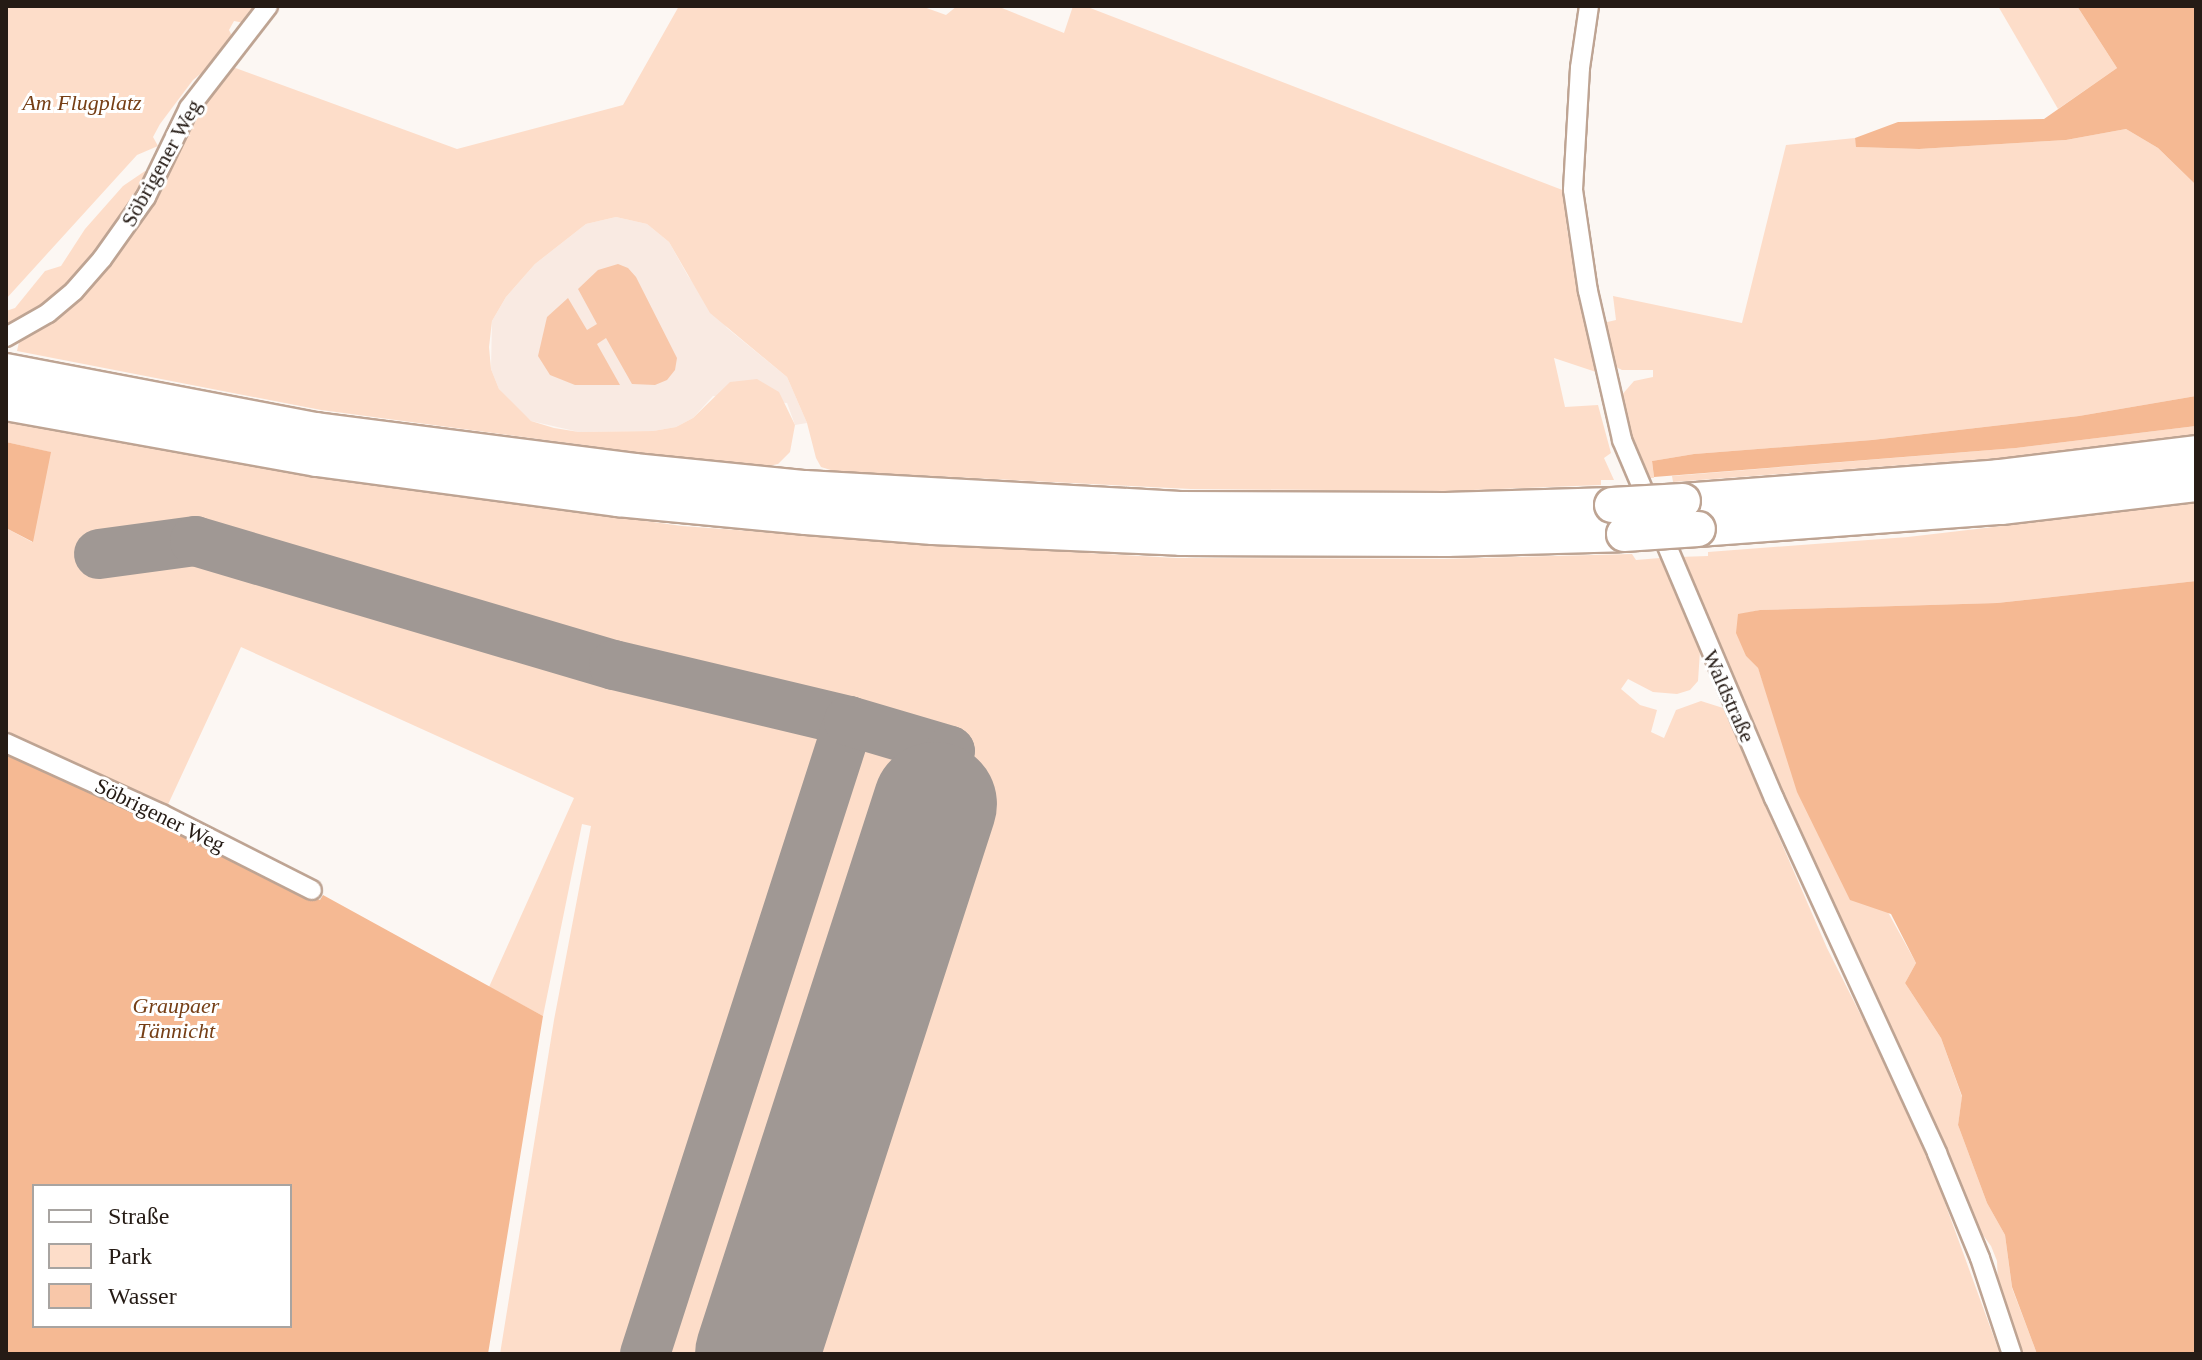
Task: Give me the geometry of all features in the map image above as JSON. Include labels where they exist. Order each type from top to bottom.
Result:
[{"type":"highway","points":[[6,371],[316,430],[634,471],[805,488],[1179,509],[1446,510],[1618,519]]},
{"type":"highway","points":[[6,403],[317,459],[618,499],[933,527],[1181,538],[1447,539],[1618,519],[2001,507],[2196,484]]},
{"type":"highway","points":[[1690,515],[2196,453]]},
{"type":"street","name":"Söbrigener Weg","points":[[12,334],[48,313],[74,291],[127,228],[146,197],[189,108],[268,6]]},
{"type":"street","name":"Waldstraße","points":[[1589,6],[1578,96],[1573,190],[1598,347],[1622,440],[1780,813],[1937,1153],[1980,1258],[2012,1354]]},
{"type":"street","name":"Söbrigener Weg","points":[[6,743],[162,814],[312,890]]},
{"type":"shaded area","points":[[616,217],[647,224],[669,242],[688,276],[727,328],[787,377],[807,423],[795,425],[787,403],[713,396],[693,418],[676,427],[653,431],[579,432],[531,421],[512,405],[499,389],[491,369],[492,321],[506,297],[535,264],[586,224]]},
{"type":"green space","name":"Am Flugplatz","points":[[6,6],[259,6],[244,23],[234,21],[229,30],[233,38],[215,62],[193,80],[160,124],[153,137],[158,146],[137,155],[6,299]]},
{"type":"green space","points":[[679,6],[921,6],[946,15],[957,6],[997,6],[1064,33],[1073,6],[1085,6],[1565,191],[1567,229],[1596,372],[1554,358],[1565,407],[1598,405],[1611,453],[1604,458],[1614,480],[1601,480],[1601,485],[1446,491],[1191,489],[834,471],[821,467],[816,458],[807,423],[787,377],[710,313],[669,242],[647,224],[616,217],[586,224],[535,264],[506,297],[492,321],[489,347],[491,369],[499,389],[531,421],[554,428],[579,432],[653,431],[676,427],[693,418],[730,382],[757,379],[779,392],[795,425],[790,452],[778,464],[764,467],[688,459],[321,410],[17,351],[19,342],[52,323],[50,320],[107,264],[132,232],[197,111],[230,66],[457,149],[623,105]]},
{"type":"green space","points":[[1998,6],[2077,6],[2117,68],[2058,109]]},
{"type":"green space","points":[[2077,6],[2196,6],[2196,185],[2158,148],[2126,129],[2066,140],[1919,149],[1856,147],[1855,138],[1898,122],[2044,119],[2117,68]]},
{"type":"green space","points":[[2126,129],[2158,148],[2196,185],[2196,396],[2079,416],[1872,440],[1694,454],[1652,461],[1654,478],[1644,478],[1620,397],[1634,381],[1653,377],[1653,370],[1622,370],[1612,365],[1603,323],[1616,320],[1613,296],[1742,323],[1786,145],[1855,138],[1857,147],[1919,149],[2066,140]]},
{"type":"green space","points":[[145,171],[150,176],[121,224],[70,284],[44,307],[6,326],[6,311],[15,308],[45,271],[61,266],[85,229],[123,186]]},
{"type":"green space","points":[[2196,396],[2196,426],[2016,448],[1654,477],[1652,461],[1694,454],[1872,440],[2079,416]]},
{"type":"green space","points":[[6,419],[303,474],[682,526],[1176,558],[1444,559],[1632,554],[1636,560],[1660,558],[1700,651],[1698,681],[1690,690],[1677,694],[1653,692],[1628,679],[1621,689],[1640,705],[1657,710],[1651,732],[1664,738],[1676,710],[1701,701],[1723,708],[1827,948],[1889,1071],[1930,1162],[2000,1354],[500,1354],[554,1020],[591,826],[582,824],[543,1016],[489,987],[574,798],[241,647],[165,811],[6,737],[6,528],[32,542],[50,452],[6,442]]},
{"type":"green space","points":[[2196,426],[2196,436],[1999,458],[1673,482],[1672,476],[2016,448]]},
{"type":"green space","points":[[6,442],[51,452],[33,542],[6,528]]},
{"type":"green space","points":[[2196,503],[2196,581],[1997,603],[1760,610],[1738,615],[1746,656],[1758,668],[1766,691],[1916,963],[1905,983],[1941,1038],[1962,1097],[1958,1125],[1987,1203],[2005,1235],[2012,1288],[2037,1354],[2020,1354],[1998,1285],[1997,1261],[1991,1246],[1974,1223],[1678,557],[1908,537]]},
{"type":"green space","points":[[2196,581],[2196,1354],[2037,1354],[2012,1287],[2005,1235],[1987,1203],[1958,1125],[1962,1096],[1941,1038],[1905,983],[1916,963],[1891,914],[1850,900],[1797,792],[1758,668],[1746,656],[1736,633],[1738,614],[1760,610],[1997,603]]},
{"type":"green space","name":"Graupaer Tännicht","points":[[6,750],[161,820],[320,900],[323,895],[543,1016],[488,1354],[6,1354]]},
{"type":"water","points":[[618,264],[628,268],[636,277],[677,358],[675,370],[667,380],[655,385],[632,384],[606,338],[597,344],[620,385],[575,385],[550,375],[538,356],[547,317],[568,298],[587,330],[597,324],[578,289],[598,270]]},
{"type":"taxiway","points":[[99,554],[195,541],[614,665],[849,721]]},
{"type":"taxiway","points":[[645,1354],[849,721],[950,751],[935,804]]},
{"type":"runway","points":[[757,1354],[935,804]]}]
